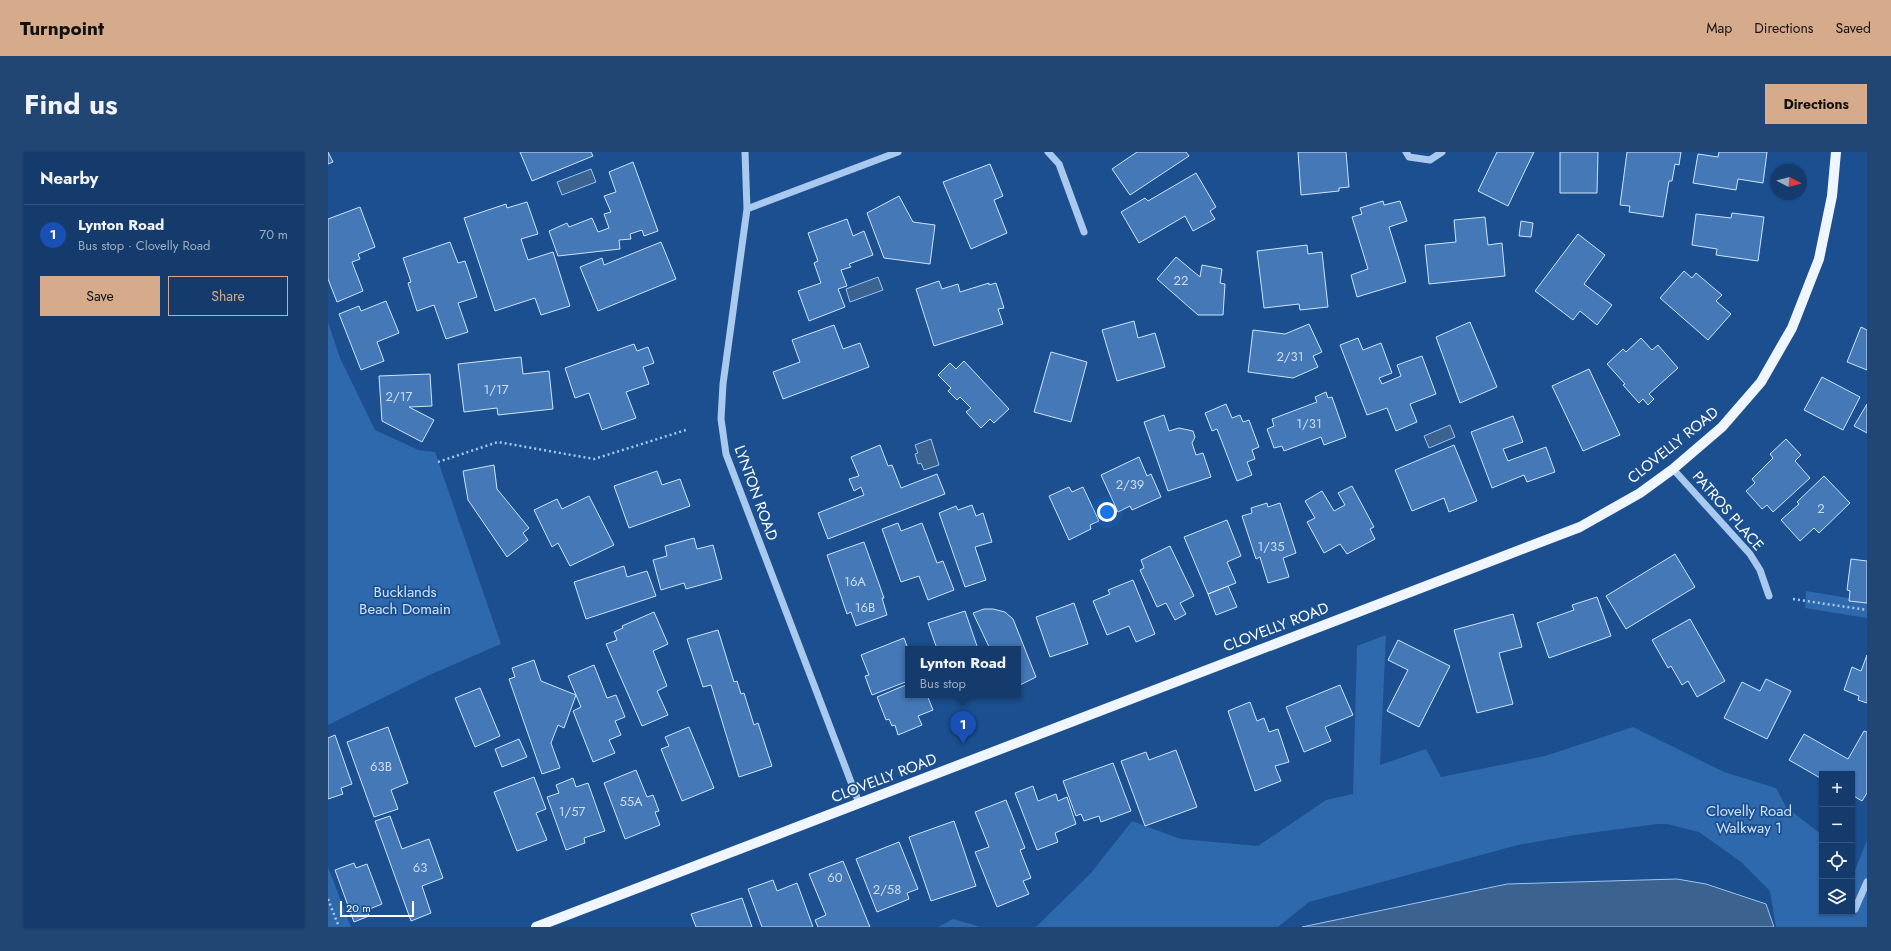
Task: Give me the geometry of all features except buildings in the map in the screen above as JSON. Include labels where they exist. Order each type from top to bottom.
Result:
[{"type":"main road","name":"CLOVELLY ROAD","points":[[536,927],[1580,527],[1640,493],[1673,469],[1722,427],[1761,382],[1792,328],[1819,259],[1832,196],[1836,152]]},
{"type":"street","name":"LYNTON ROAD","points":[[745,152],[747,209],[723,384],[721,419],[726,454],[859,804]]},
{"type":"street","points":[[747,209],[898,152]]},
{"type":"street","points":[[1048,152],[1059,164],[1084,232]]},
{"type":"street","points":[[1406,152],[1409,157],[1430,160],[1442,152]]},
{"type":"street","name":"PATROS PLACE","points":[[1673,469],[1750,554],[1760,570],[1769,596]]},
{"type":"street","points":[[1855,909],[1867,882]]},
{"type":"path","points":[[438,462],[498,442],[594,459],[686,430]]},
{"type":"path","points":[[1793,600],[1867,610]]},
{"type":"path","points":[[328,899],[339,927]]},
{"type":"green space","name":"Bucklands Beach Domain","points":[[328,322],[340,358],[375,430],[418,450],[435,452],[501,644],[427,676],[328,725]]},
{"type":"green space","points":[[1806,591],[1867,601],[1867,618],[1805,608]]},
{"type":"green space","name":"Clovelly Road Walkway 1","points":[[1386,635],[1380,765],[1426,749],[1441,777],[1545,756],[1633,727],[1724,772],[1776,788],[1786,807],[1819,833],[1819,915],[1855,915],[1855,870],[1867,840],[1867,927],[1776,927],[1770,891],[1741,862],[1699,832],[1667,824],[1657,824],[1575,835],[1518,845],[1433,868],[1309,902],[1278,927],[1036,927],[1091,873],[1132,821],[1181,839],[1258,846],[1326,800],[1353,794],[1357,646]]},
{"type":"green space","points":[[328,867],[351,927],[328,927]]},
{"type":"green space","points":[[953,919],[981,927],[938,927]]},
{"type":"shaded area","points":[[591,169],[596,182],[562,195],[557,182]]},
{"type":"shaded area","points":[[878,277],[883,290],[850,302],[846,289]]},
{"type":"shaded area","points":[[1450,425],[1455,437],[1429,448],[1424,436]]},
{"type":"shaded area","points":[[931,439],[939,465],[924,470],[921,463],[918,464],[915,454],[918,453],[915,445]]},
{"type":"shaded area","points":[[1677,879],[1706,884],[1766,904],[1774,927],[1302,927],[1507,884]]},
{"type":"place","name":"Lynton Road","points":[[963,744]]}]
